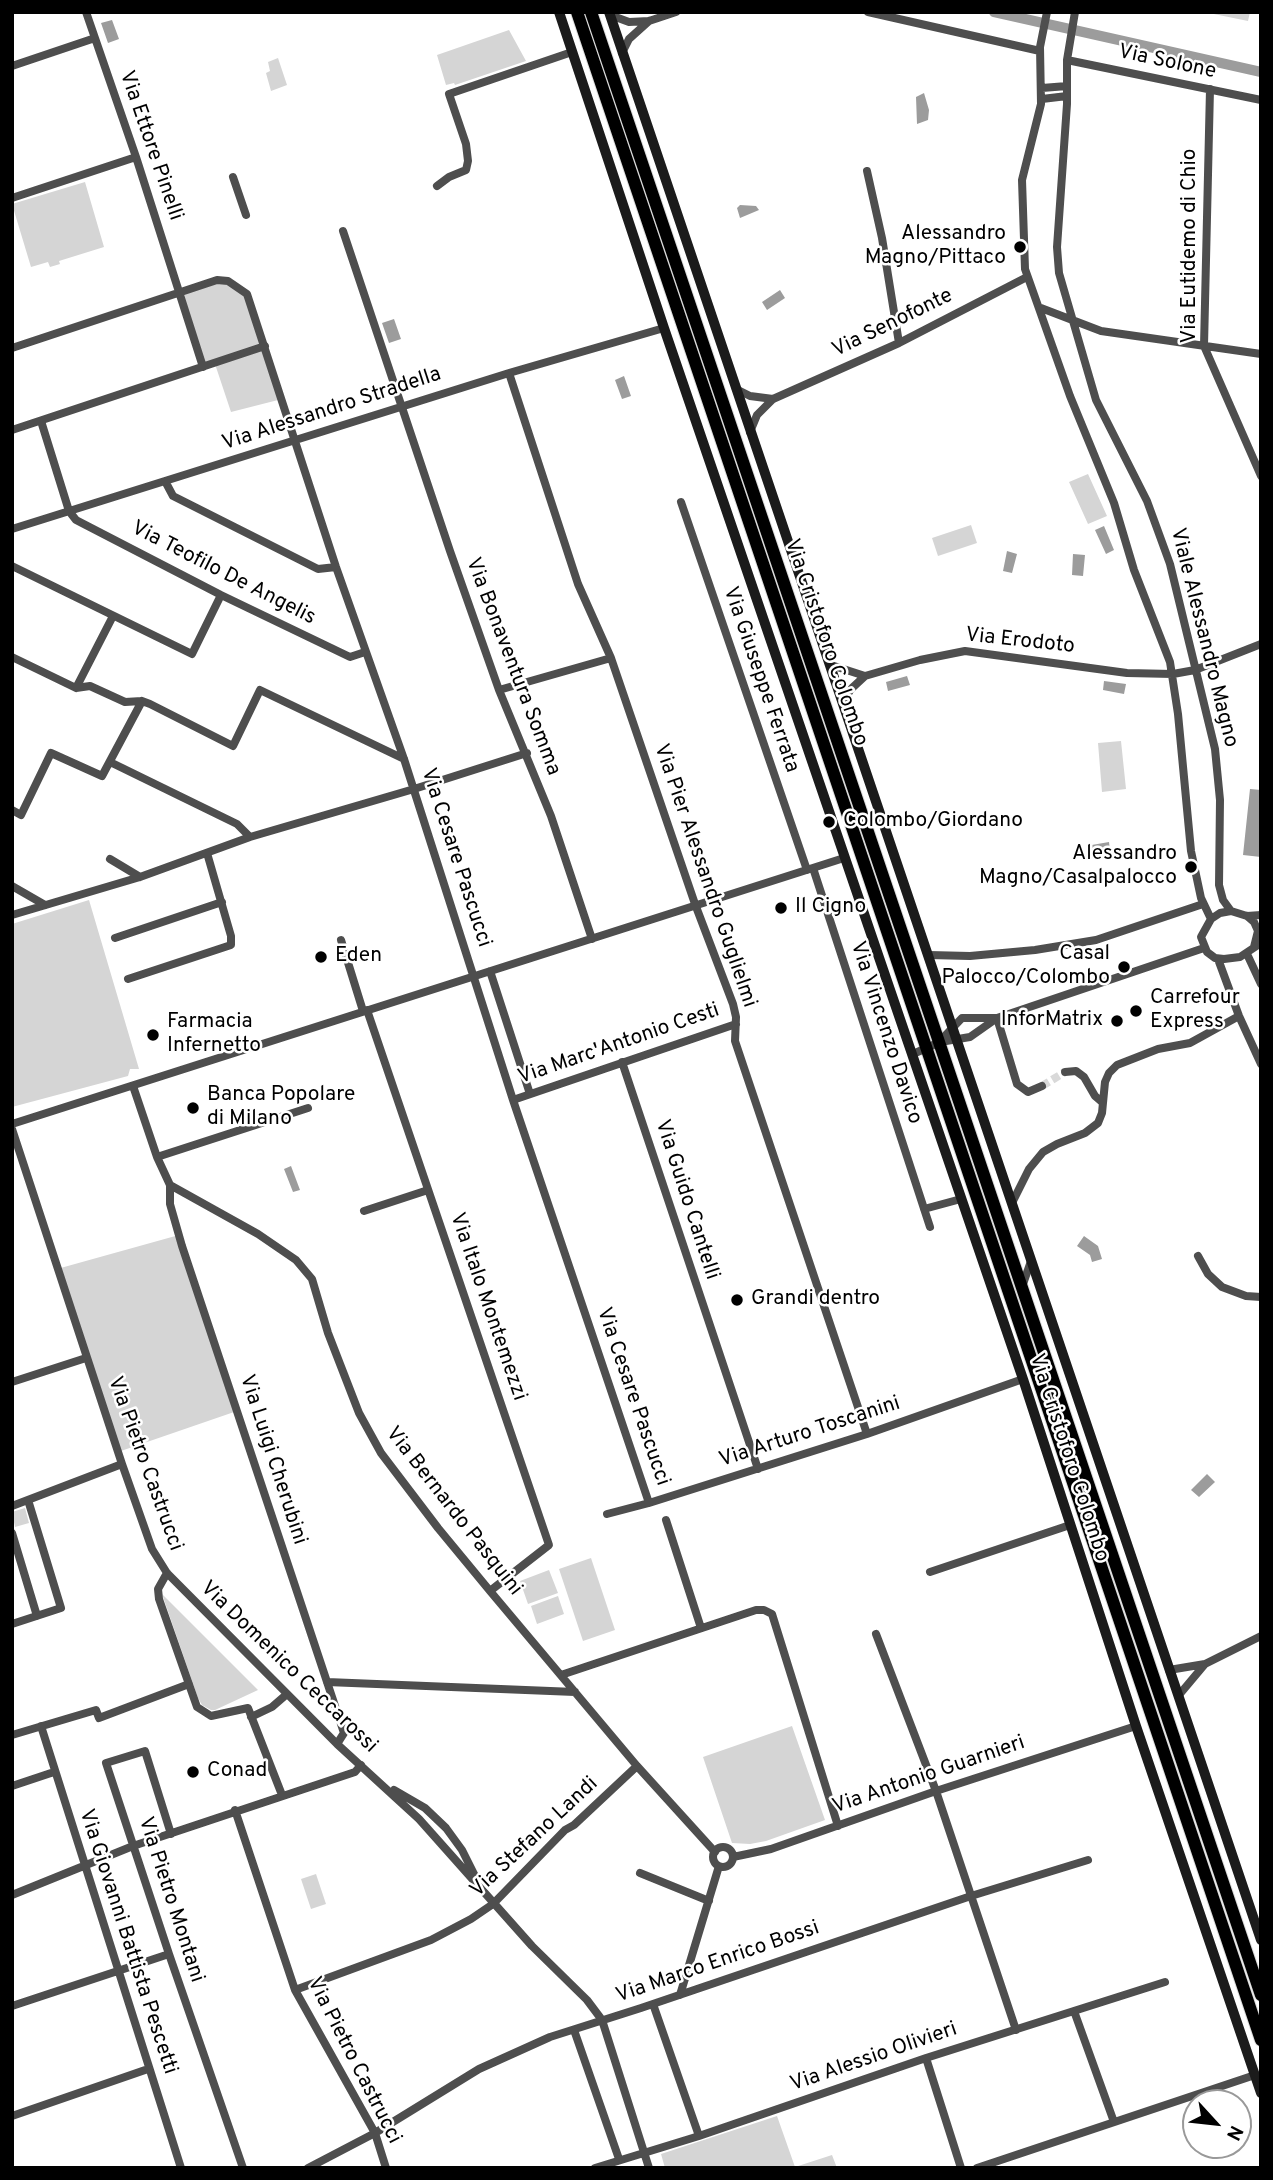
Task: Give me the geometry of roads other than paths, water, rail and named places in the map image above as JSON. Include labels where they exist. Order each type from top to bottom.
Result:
[{"type":"main road","name":"Via Cristoforo Colombo","points":[[577,12],[1261,2040]]},
{"type":"main road","name":"Via Cristoforo Colombo","points":[[591,12],[1261,1995]]},
{"type":"street","name":"Via Ettore Pinelli","points":[[86,12],[136,157],[203,367]]},
{"type":"street","name":"Via Cristoforo Colombo","points":[[559,12],[664,328],[1023,1379],[1136,1726],[1261,2093]]},
{"type":"street","points":[[609,13],[629,22],[649,21],[676,12]]},
{"type":"street","points":[[868,12],[1040,47]]},
{"type":"street","name":"Via Cristoforo Colombo","points":[[609,13],[1261,1940]]},
{"type":"street","name":"Viale Alessandro Magno","points":[[1047,13],[1040,47],[1042,99],[1022,180],[1027,276],[1041,308],[1070,396],[1117,512],[1134,570],[1167,651],[1173,674],[1188,832],[1203,905],[1211,919]]},
{"type":"street","name":"Viale Alessandro Magno","points":[[1074,16],[1067,56],[1057,253],[1061,283],[1096,400],[1142,487],[1162,538],[1180,603],[1213,742],[1218,774],[1219,889],[1231,911]]},
{"type":"street","points":[[622,54],[629,39],[649,21]]},
{"type":"street","points":[[12,66],[95,38]]},
{"type":"street","points":[[437,186],[466,170],[468,161],[466,144],[449,94],[572,52]]},
{"type":"street","name":"Via Solone","points":[[1067,56],[1261,100]]},
{"type":"street","points":[[1042,88],[1067,91]]},
{"type":"street","name":"Via Eutidemo di Chio","points":[[1210,89],[1204,346],[1261,476]]},
{"type":"street","points":[[1042,99],[1067,91]]},
{"type":"street","points":[[12,198],[136,157]]},
{"type":"street","points":[[867,171],[882,238],[899,343]]},
{"type":"street","points":[[233,177],[246,215]]},
{"type":"street","name":"Via Bonaventura Somma","points":[[342,231],[499,690],[551,816],[592,939]]},
{"type":"street","name":"Via Senofonte","points":[[773,400],[899,343],[1027,276]]},
{"type":"street","name":"Via Cesare Pascucci","points":[[12,348],[217,280],[229,281],[247,294],[336,567],[414,789],[513,1100],[649,1503]]},
{"type":"street","points":[[1041,308],[1098,330],[1261,354]]},
{"type":"street","name":"Via Alessandro Stradella","points":[[12,529],[509,373],[664,328]]},
{"type":"street","points":[[12,430],[265,346]]},
{"type":"street","name":"Via Pier Alessandro Guglielmi","points":[[509,373],[578,584],[611,658],[695,904],[733,1004],[735,1040],[867,1434]]},
{"type":"street","points":[[736,389],[750,396],[773,400]]},
{"type":"street","points":[[750,432],[757,415],[773,400]]},
{"type":"street","points":[[41,421],[69,511]]},
{"type":"street","points":[[165,481],[173,496],[318,569],[336,567]]},
{"type":"street","name":"Via Giuseppe Ferrata","points":[[681,502],[810,869]]},
{"type":"street","name":"Via Teofilo De Angelis","points":[[69,511],[76,520],[221,595],[350,657],[365,652]]},
{"type":"street","points":[[12,566],[192,654],[221,595]]},
{"type":"street","points":[[76,688],[113,616]]},
{"type":"street","points":[[1195,670],[1261,643]]},
{"type":"street","name":"Via Erodoto","points":[[865,676],[965,650],[1127,673],[1173,674],[1195,670]]},
{"type":"street","points":[[499,690],[611,658]]},
{"type":"street","points":[[13,660],[76,688],[90,686],[125,702],[142,701],[233,746],[260,690],[404,759]]},
{"type":"street","points":[[831,665],[865,676]]},
{"type":"street","points":[[844,702],[850,688],[865,676]]},
{"type":"street","points":[[12,810],[21,815],[51,753],[102,776],[142,701]]},
{"type":"street","points":[[12,915],[140,877],[250,837],[527,753]]},
{"type":"street","points":[[110,762],[237,824],[250,837]]},
{"type":"street","points":[[838,835],[846,810]]},
{"type":"street","points":[[128,979],[231,945],[232,936],[207,853]]},
{"type":"street","points":[[12,1124],[844,858]]},
{"type":"street","points":[[110,859],[140,877]]},
{"type":"street","name":"Via Vincenzo Davico","points":[[810,869],[930,1227]]},
{"type":"street","points":[[12,887],[45,905]]},
{"type":"street","points":[[116,938],[222,902]]},
{"type":"street","points":[[929,955],[970,956],[1096,940],[1203,905]]},
{"type":"street","points":[[1254,948],[1234,959],[1218,959],[1210,956],[1204,948],[1202,934],[1211,919],[1220,913],[1231,911],[1247,916],[1261,915]]},
{"type":"street","points":[[1247,916],[1258,931],[1254,948],[1261,984]]},
{"type":"street","name":"Via Italo Montemezzi","points":[[341,940],[549,1545],[490,1591]]},
{"type":"street","points":[[913,1054],[940,1042],[970,1037],[997,1018],[1204,948]]},
{"type":"street","points":[[1218,959],[1239,1016],[1261,1064]]},
{"type":"street","name":"Via Cesare Pascucci","points":[[490,971],[530,1094]]},
{"type":"street","points":[[1012,1203],[1039,1155],[1095,1127],[1101,1118],[1107,1077],[1117,1065],[1158,1049],[1190,1043],[1239,1016]]},
{"type":"street","points":[[940,1042],[953,1026],[964,1018],[997,1018]]},
{"type":"street","points":[[997,1018],[1017,1084],[1028,1092],[1042,1086]]},
{"type":"street","name":"Via Marc'Antonio Cesti","points":[[513,1100],[736,1024]]},
{"type":"street","name":"Via Guido Cantelli","points":[[622,1062],[758,1469]]},
{"type":"street","points":[[1065,1072],[1076,1071],[1084,1077],[1095,1096],[1102,1102]]},
{"type":"street","points":[[133,1086],[157,1157],[170,1185]]},
{"type":"street","points":[[157,1157],[308,1108]]},
{"type":"street","name":"Via Pietro Castrucci","points":[[12,1129],[122,1464],[152,1549],[167,1573],[158,1589],[159,1599],[197,1707],[211,1716],[248,1708],[251,1717]]},
{"type":"street","name":"Via Bernardo Pasquini","points":[[170,1185],[258,1234],[296,1260],[312,1279],[328,1333],[359,1413],[381,1453],[490,1591],[637,1766],[715,1852]]},
{"type":"street","name":"Via Luigi Cherubini","points":[[170,1185],[170,1204],[182,1246],[344,1733],[337,1744]]},
{"type":"street","points":[[364,1211],[428,1190]]},
{"type":"street","points":[[924,1209],[961,1199]]},
{"type":"street","points":[[1198,1256],[1208,1274],[1222,1287],[1240,1294],[1261,1297]]},
{"type":"street","points":[[1021,1287],[1031,1260]]},
{"type":"street","points":[[12,1382],[86,1358]]},
{"type":"street","name":"Via Arturo Toscanini","points":[[607,1514],[867,1434],[1023,1379]]},
{"type":"street","points":[[12,1506],[122,1464]]},
{"type":"street","points":[[12,1624],[61,1608],[28,1500]]},
{"type":"street","points":[[666,1520],[701,1628]]},
{"type":"street","points":[[930,1572],[1070,1525]]},
{"type":"street","points":[[12,1533],[37,1616]]},
{"type":"street","points":[[940,1568],[944,1578]]},
{"type":"street","name":"Via Domenico Ceccarossi","points":[[167,1573],[337,1744],[419,1819],[493,1904],[587,2000],[602,2020],[649,2168]]},
{"type":"street","points":[[561,1675],[755,1610],[772,1614],[838,1826]]},
{"type":"street","points":[[876,1634],[936,1791],[1016,2029]]},
{"type":"street","points":[[1170,1670],[1205,1664],[1261,1636]]},
{"type":"street","points":[[1179,1695],[1205,1664]]},
{"type":"street","points":[[327,1682],[575,1692]]},
{"type":"street","points":[[12,1735],[96,1710],[99,1718],[189,1684]]},
{"type":"street","points":[[282,1796],[251,1717],[272,1707],[287,1694]]},
{"type":"street","name":"Via Giovanni Battista Pescetti","points":[[41,1726],[181,2168]]},
{"type":"street","name":"Via Antonio Guarnieri","points":[[733,1857],[771,1849],[936,1791],[1136,1726]]},
{"type":"street","name":"Via Pietro Montani","points":[[171,1834],[145,1751],[106,1763],[243,2168]]},
{"type":"street","points":[[12,1895],[133,1846],[355,1772],[361,1765]]},
{"type":"street","name":"Via Stefano Landi","points":[[295,1990],[431,1940],[471,1919],[493,1904],[565,1830],[574,1825],[637,1766]]},
{"type":"street","points":[[12,1786],[54,1772]]},
{"type":"street","name":"Via Domenico Ceccarossi","points":[[385,1786],[425,1808],[446,1828],[462,1850],[479,1885]]},
{"type":"street","name":"Via Pietro Castrucci","points":[[235,1810],[295,1990],[375,2133],[386,2168]]},
{"type":"street","points":[[719,1848],[726,1848],[733,1857],[730,1864],[719,1866],[713,1861],[715,1852],[719,1848]]},
{"type":"street","name":"Via Marco Enrico Bossi","points":[[308,2168],[375,2133],[479,2069],[550,2037],[971,1896],[1088,1860]]},
{"type":"street","points":[[680,1995],[719,1866]]},
{"type":"street","points":[[640,1873],[709,1901]]},
{"type":"street","points":[[12,2006],[169,1954]]},
{"type":"street","name":"Via Alessio Olivieri","points":[[595,2168],[1165,1982]]},
{"type":"street","points":[[653,2004],[699,2136]]},
{"type":"street","points":[[1074,2011],[1114,2122]]},
{"type":"street","points":[[574,2030],[619,2160]]},
{"type":"street","points":[[926,2058],[961,2168]]},
{"type":"street","points":[[12,2116],[148,2069]]},
{"type":"street","points":[[977,2168],[1255,2075]]},
{"type":"waterway","points":[[994,12],[1261,72]]},
{"type":"tunnel","points":[[1042,1086],[1065,1072]]},
{"type":"place","name":"Alessandro Magno/Pittaco","points":[[1020,247]]},
{"type":"place","name":"Colombo/Giordano","points":[[829,822]]},
{"type":"place","name":"Alessandro Magno/Casalpalocco","points":[[1191,867]]},
{"type":"place","name":"Il Cigno","points":[[781,908]]},
{"type":"place","name":"Eden","points":[[321,957]]},
{"type":"place","name":"Casal Palocco/Colombo","points":[[1124,967]]},
{"type":"place","name":"Carrefour Express","points":[[1136,1011]]},
{"type":"place","name":"InforMatrix","points":[[1117,1021]]},
{"type":"place","name":"Farmacia Infernetto","points":[[153,1035]]},
{"type":"place","name":"Banca Popolare di Milano","points":[[193,1108]]},
{"type":"place","name":"Grandi dentro","points":[[737,1300]]},
{"type":"place","name":"Conad","points":[[193,1772]]}]
